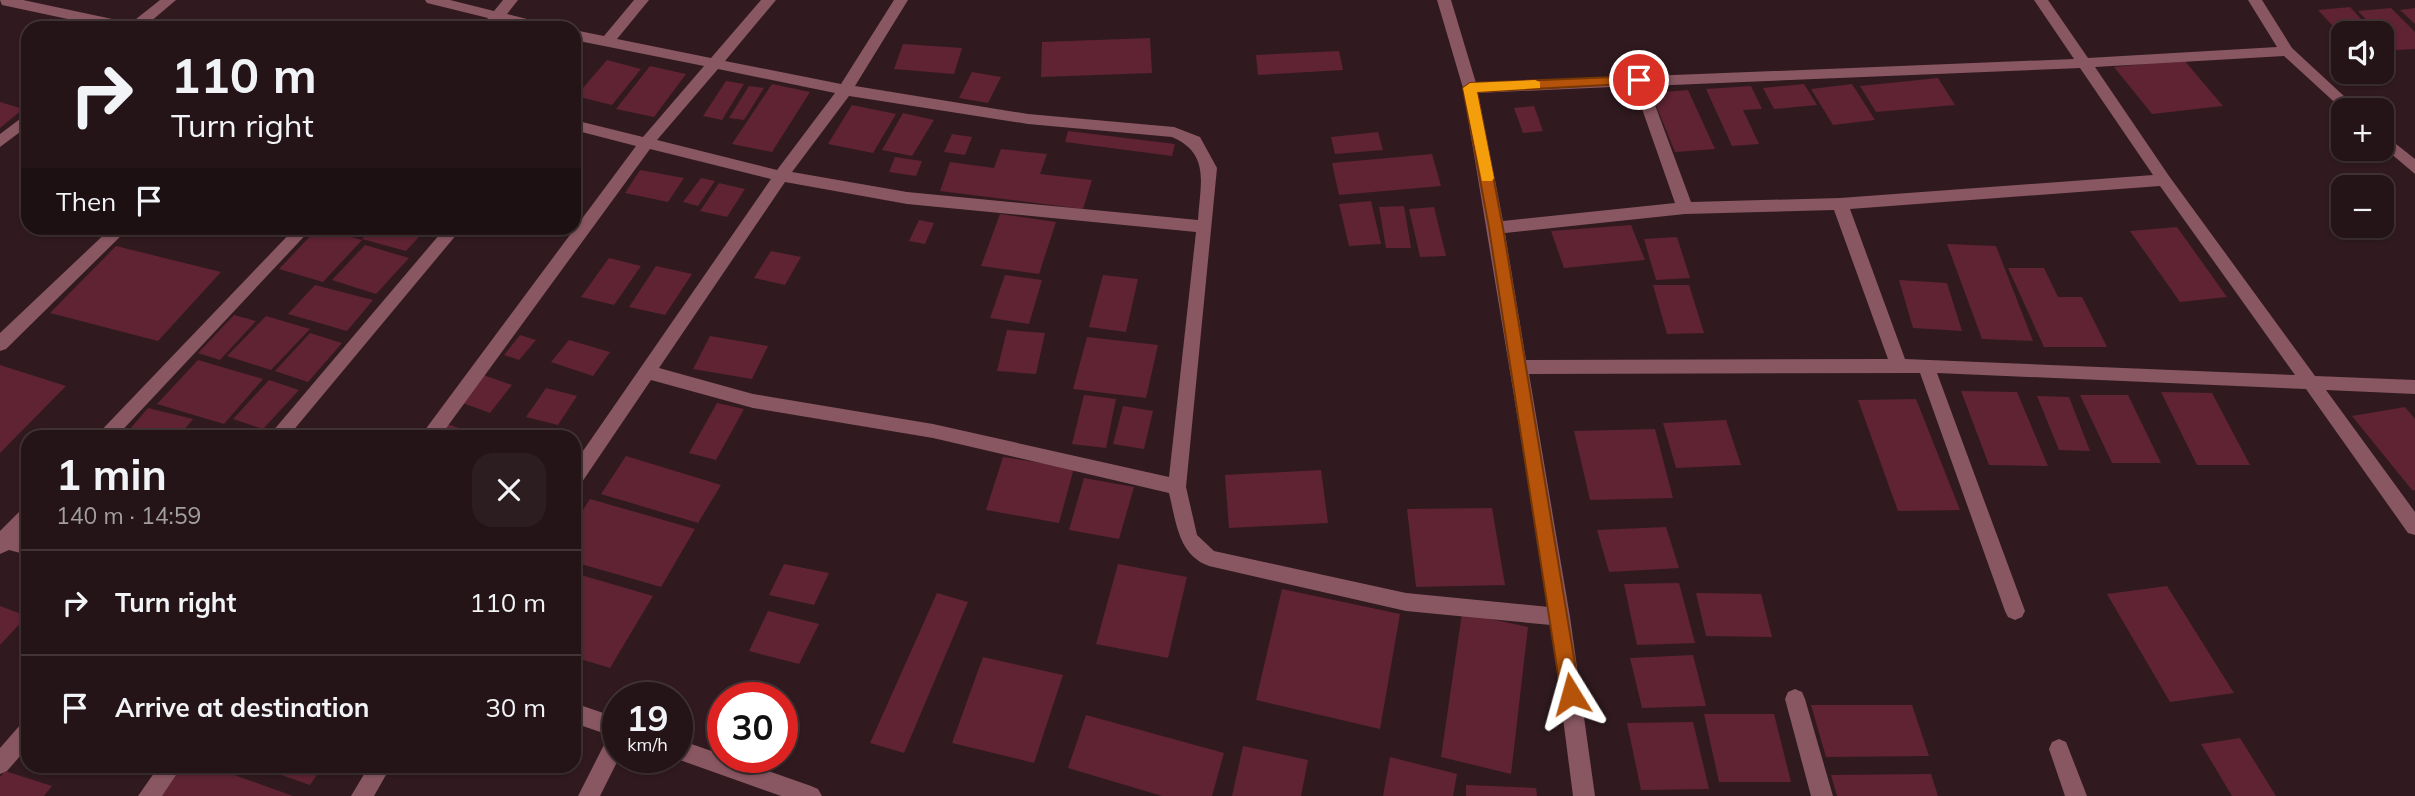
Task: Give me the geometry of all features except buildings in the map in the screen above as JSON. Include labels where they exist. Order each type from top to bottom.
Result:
[{"type":"street","points":[[142,21],[169,0]]},
{"type":"street","points":[[432,0],[520,21]]},
{"type":"street","points":[[493,21],[511,0]]},
{"type":"street","points":[[606,43],[642,0]]},
{"type":"street","points":[[581,231],[646,143],[716,65],[769,0]]},
{"type":"street","points":[[581,470],[780,177],[845,90],[901,0]]},
{"type":"street","points":[[1444,0],[1470,88],[1496,228],[1560,617],[1584,796]]},
{"type":"street","points":[[2041,0],[2164,180],[2415,527]]},
{"type":"street","points":[[2255,0],[2287,51],[2339,98]]},
{"type":"street","points":[[7,3],[98,21]]},
{"type":"street","points":[[581,37],[845,90],[1028,118],[1174,132],[1195,141],[1209,168],[1177,487],[1189,539],[1209,558],[1406,602],[1560,617]]},
{"type":"street","points":[[1470,88],[2085,63],[2287,51]]},
{"type":"street","points":[[1639,80],[1685,208]]},
{"type":"street","points":[[0,142],[21,124]]},
{"type":"street","points":[[581,127],[780,177],[906,198],[1205,227]]},
{"type":"street","points":[[2394,149],[2415,168]]},
{"type":"street","points":[[1496,228],[1685,208],[1840,204],[2164,180]]},
{"type":"street","points":[[1840,204],[1899,366]]},
{"type":"street","points":[[0,344],[114,235]]},
{"type":"street","points":[[111,430],[296,235]]},
{"type":"street","points":[[283,430],[448,235]]},
{"type":"street","points":[[434,430],[578,235]]},
{"type":"street","points":[[1518,368],[1926,366],[2415,387]]},
{"type":"street","points":[[1926,366],[2015,611]]},
{"type":"street","points":[[647,372],[753,401],[933,431],[1177,487]]},
{"type":"street","points":[[2,542],[21,523]]},
{"type":"street","points":[[2,542],[21,546]]},
{"type":"street","points":[[1795,699],[1822,796]]},
{"type":"street","points":[[581,715],[602,723]]},
{"type":"street","points":[[0,764],[21,739]]},
{"type":"street","points":[[2059,749],[2076,796]]},
{"type":"street","points":[[693,755],[811,796]]},
{"type":"street","points":[[589,796],[602,770]]},
{"type":"street","points":[[149,796],[167,773]]},
{"type":"street","points":[[362,796],[377,773]]},
{"type":"slow traffic","points":[[1487,178],[1470,88],[1535,85]]},
{"type":"route","points":[[1571,694],[1496,228],[1470,88],[1639,80]]}]
